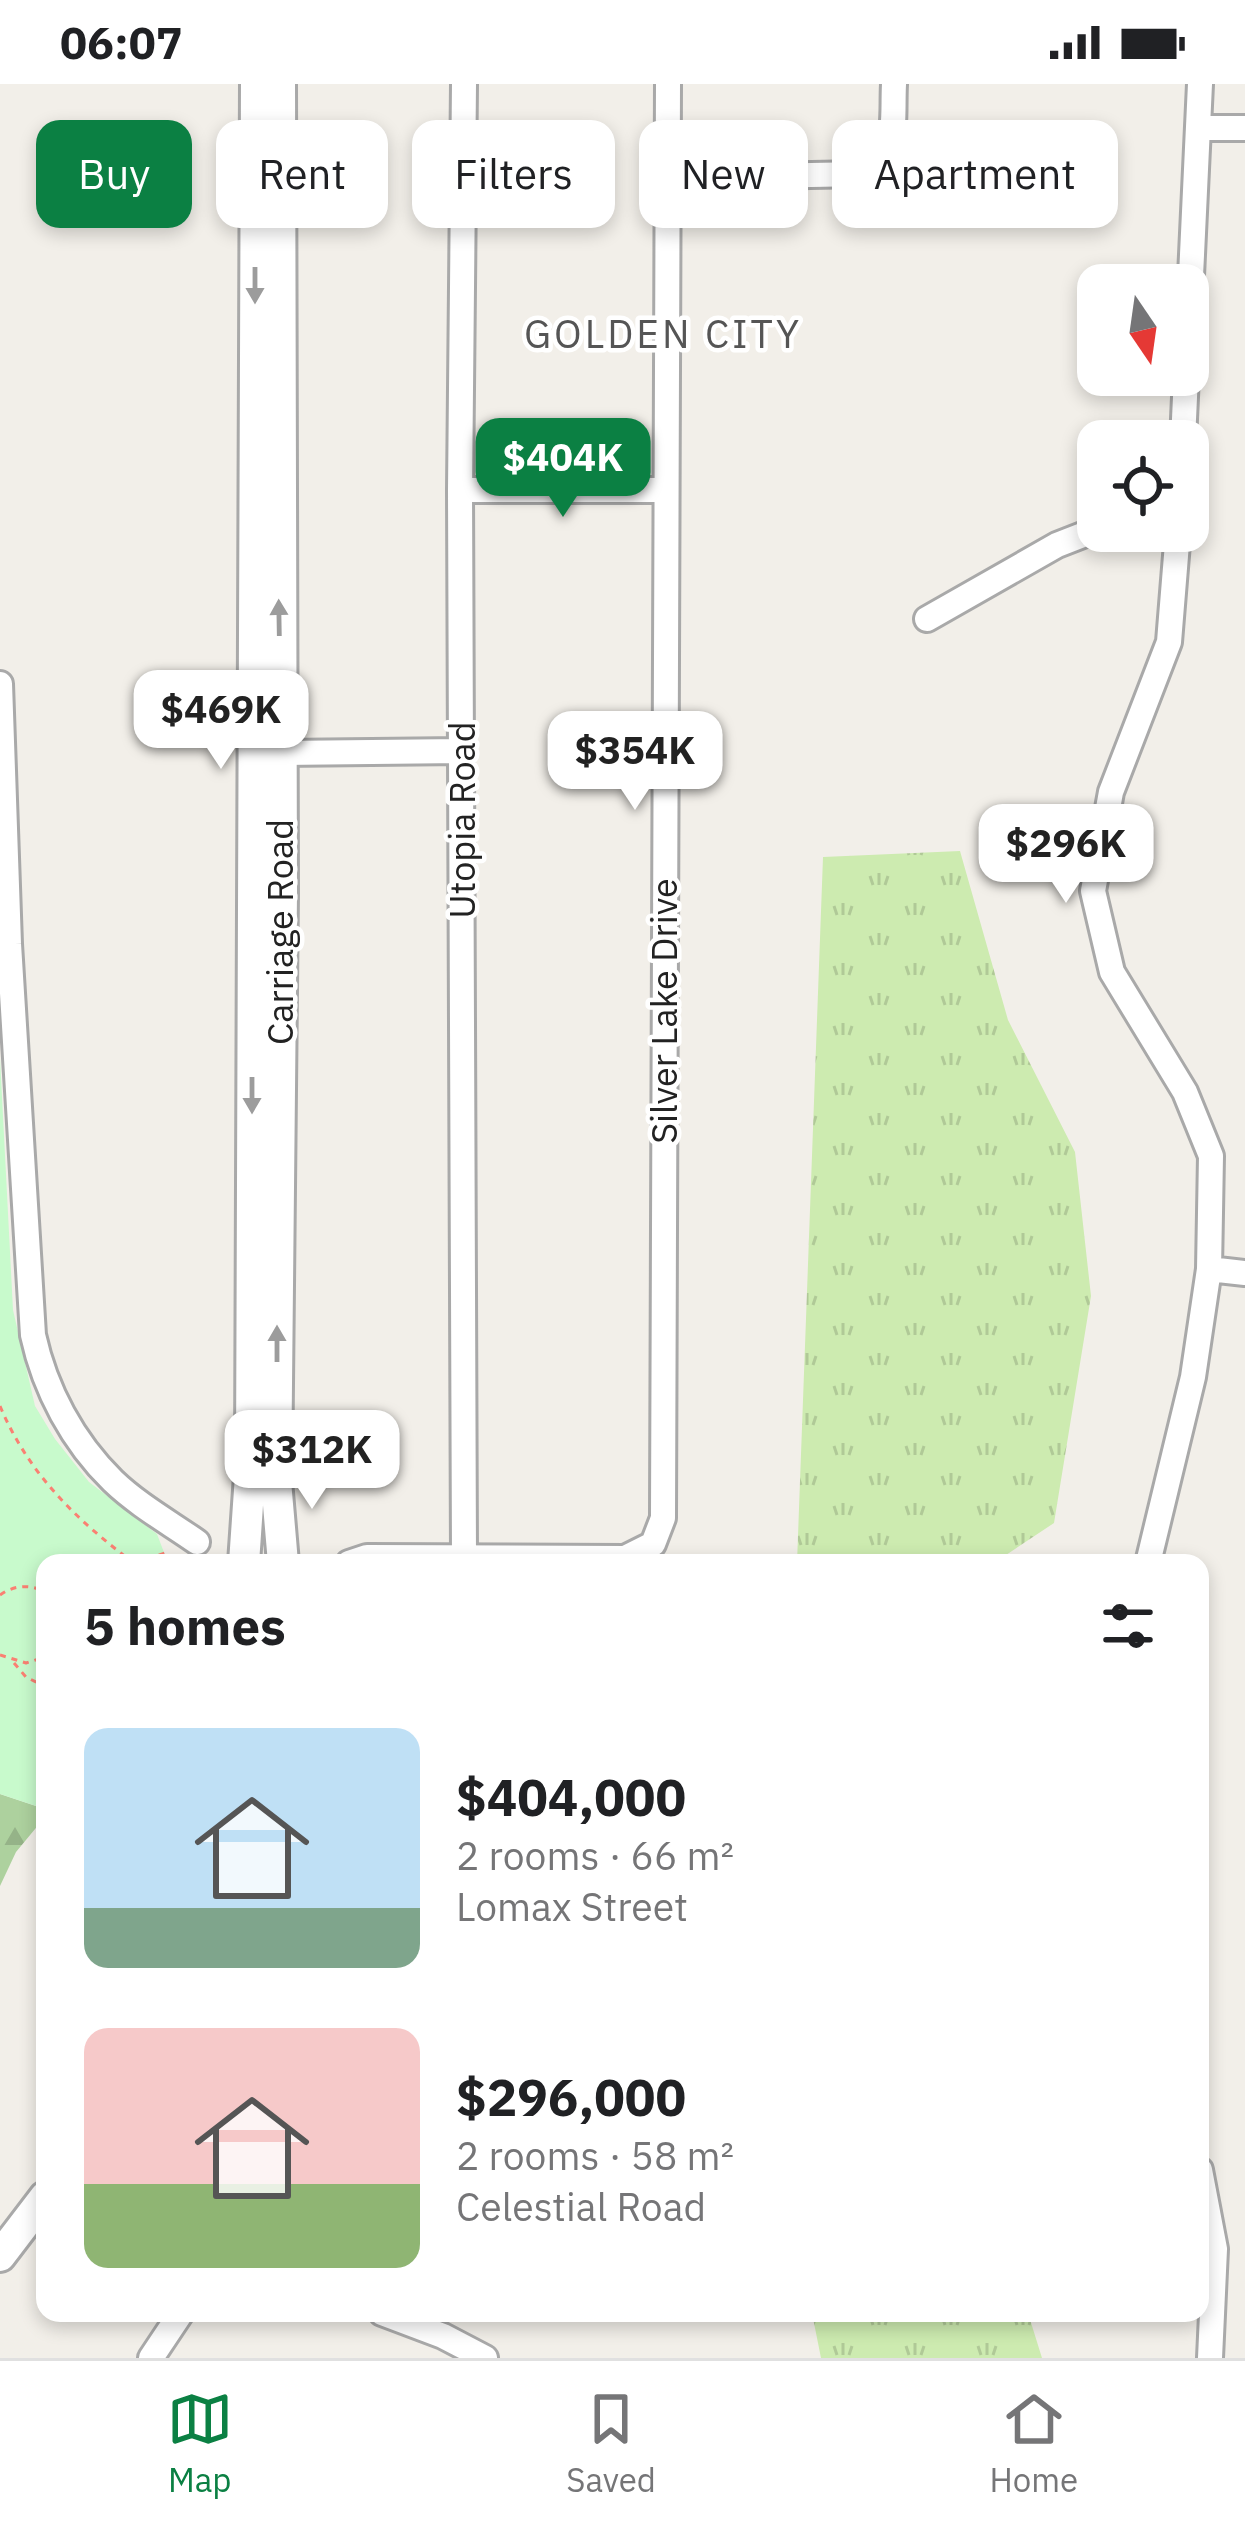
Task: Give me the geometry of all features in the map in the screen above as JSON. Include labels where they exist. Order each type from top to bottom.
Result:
[{"type":"street","name":"Carriage Road","points":[[256,84],[267,418],[264,1461],[281,1554]]},
{"type":"street","name":"Carriage Road","points":[[267,418],[280,84]]},
{"type":"street","name":"Utopia Road","points":[[464,84],[460,490],[464,1554]]},
{"type":"street","name":"Silver Lake Drive","points":[[668,84],[668,120]]},
{"type":"street","points":[[808,175],[861,174],[879,167],[890,148],[894,84]]},
{"type":"street","points":[[1192,264],[1200,84]]},
{"type":"street","points":[[1198,128],[1245,128]]},
{"type":"street","name":"Silver Lake Drive","points":[[633,1554],[653,1544],[663,1518],[667,228]]},
{"type":"street","points":[[460,490],[666,490]]},
{"type":"street","points":[[927,619],[1077,537]]},
{"type":"street","points":[[1150,1554],[1193,1377],[1209,1269],[1211,1156],[1185,1092],[1112,971],[1093,891],[1111,792],[1168,642],[1176,552]]},
{"type":"street","points":[[0,684],[9,944],[32,1336],[69,1427],[114,1482],[197,1542]]},
{"type":"street","points":[[267,753],[462,752]]},
{"type":"street","points":[[1209,1269],[1245,1273]]},
{"type":"street","name":"Carriage Road","points":[[246,1554],[264,1461]]},
{"type":"street","points":[[0,2256],[36,2209]]},
{"type":"street","points":[[1209,2217],[1215,2248],[1210,2358]]},
{"type":"street","points":[[151,2358],[175,2322]]},
{"type":"street","points":[[406,2322],[485,2358]]},
{"type":"path","points":[[0,1406],[32,1466],[63,1504],[123,1554]]},
{"type":"path","points":[[161,1554],[167,1552]]},
{"type":"path","points":[[0,1594],[16,1587],[36,1589]]},
{"type":"path","points":[[0,1655],[36,1682]]},
{"type":"path","points":[[13,1662],[36,1660]]},
{"type":"green space","points":[[960,851],[1008,1020],[1075,1152],[1091,1296],[1054,1523],[1008,1554],[797,1554],[823,857]]},
{"type":"green space","points":[[0,1058],[13,1310],[35,1406],[89,1482],[157,1534],[165,1554],[36,1554],[36,1806],[0,1794]]},
{"type":"green space","points":[[0,1794],[36,1806],[36,1828],[16,1852],[0,1886]]},
{"type":"green space","points":[[814,2322],[1031,2322],[1042,2358],[821,2358]]},
{"type":"district","name":"GOLDEN CITY","points":[[663,334]]}]
